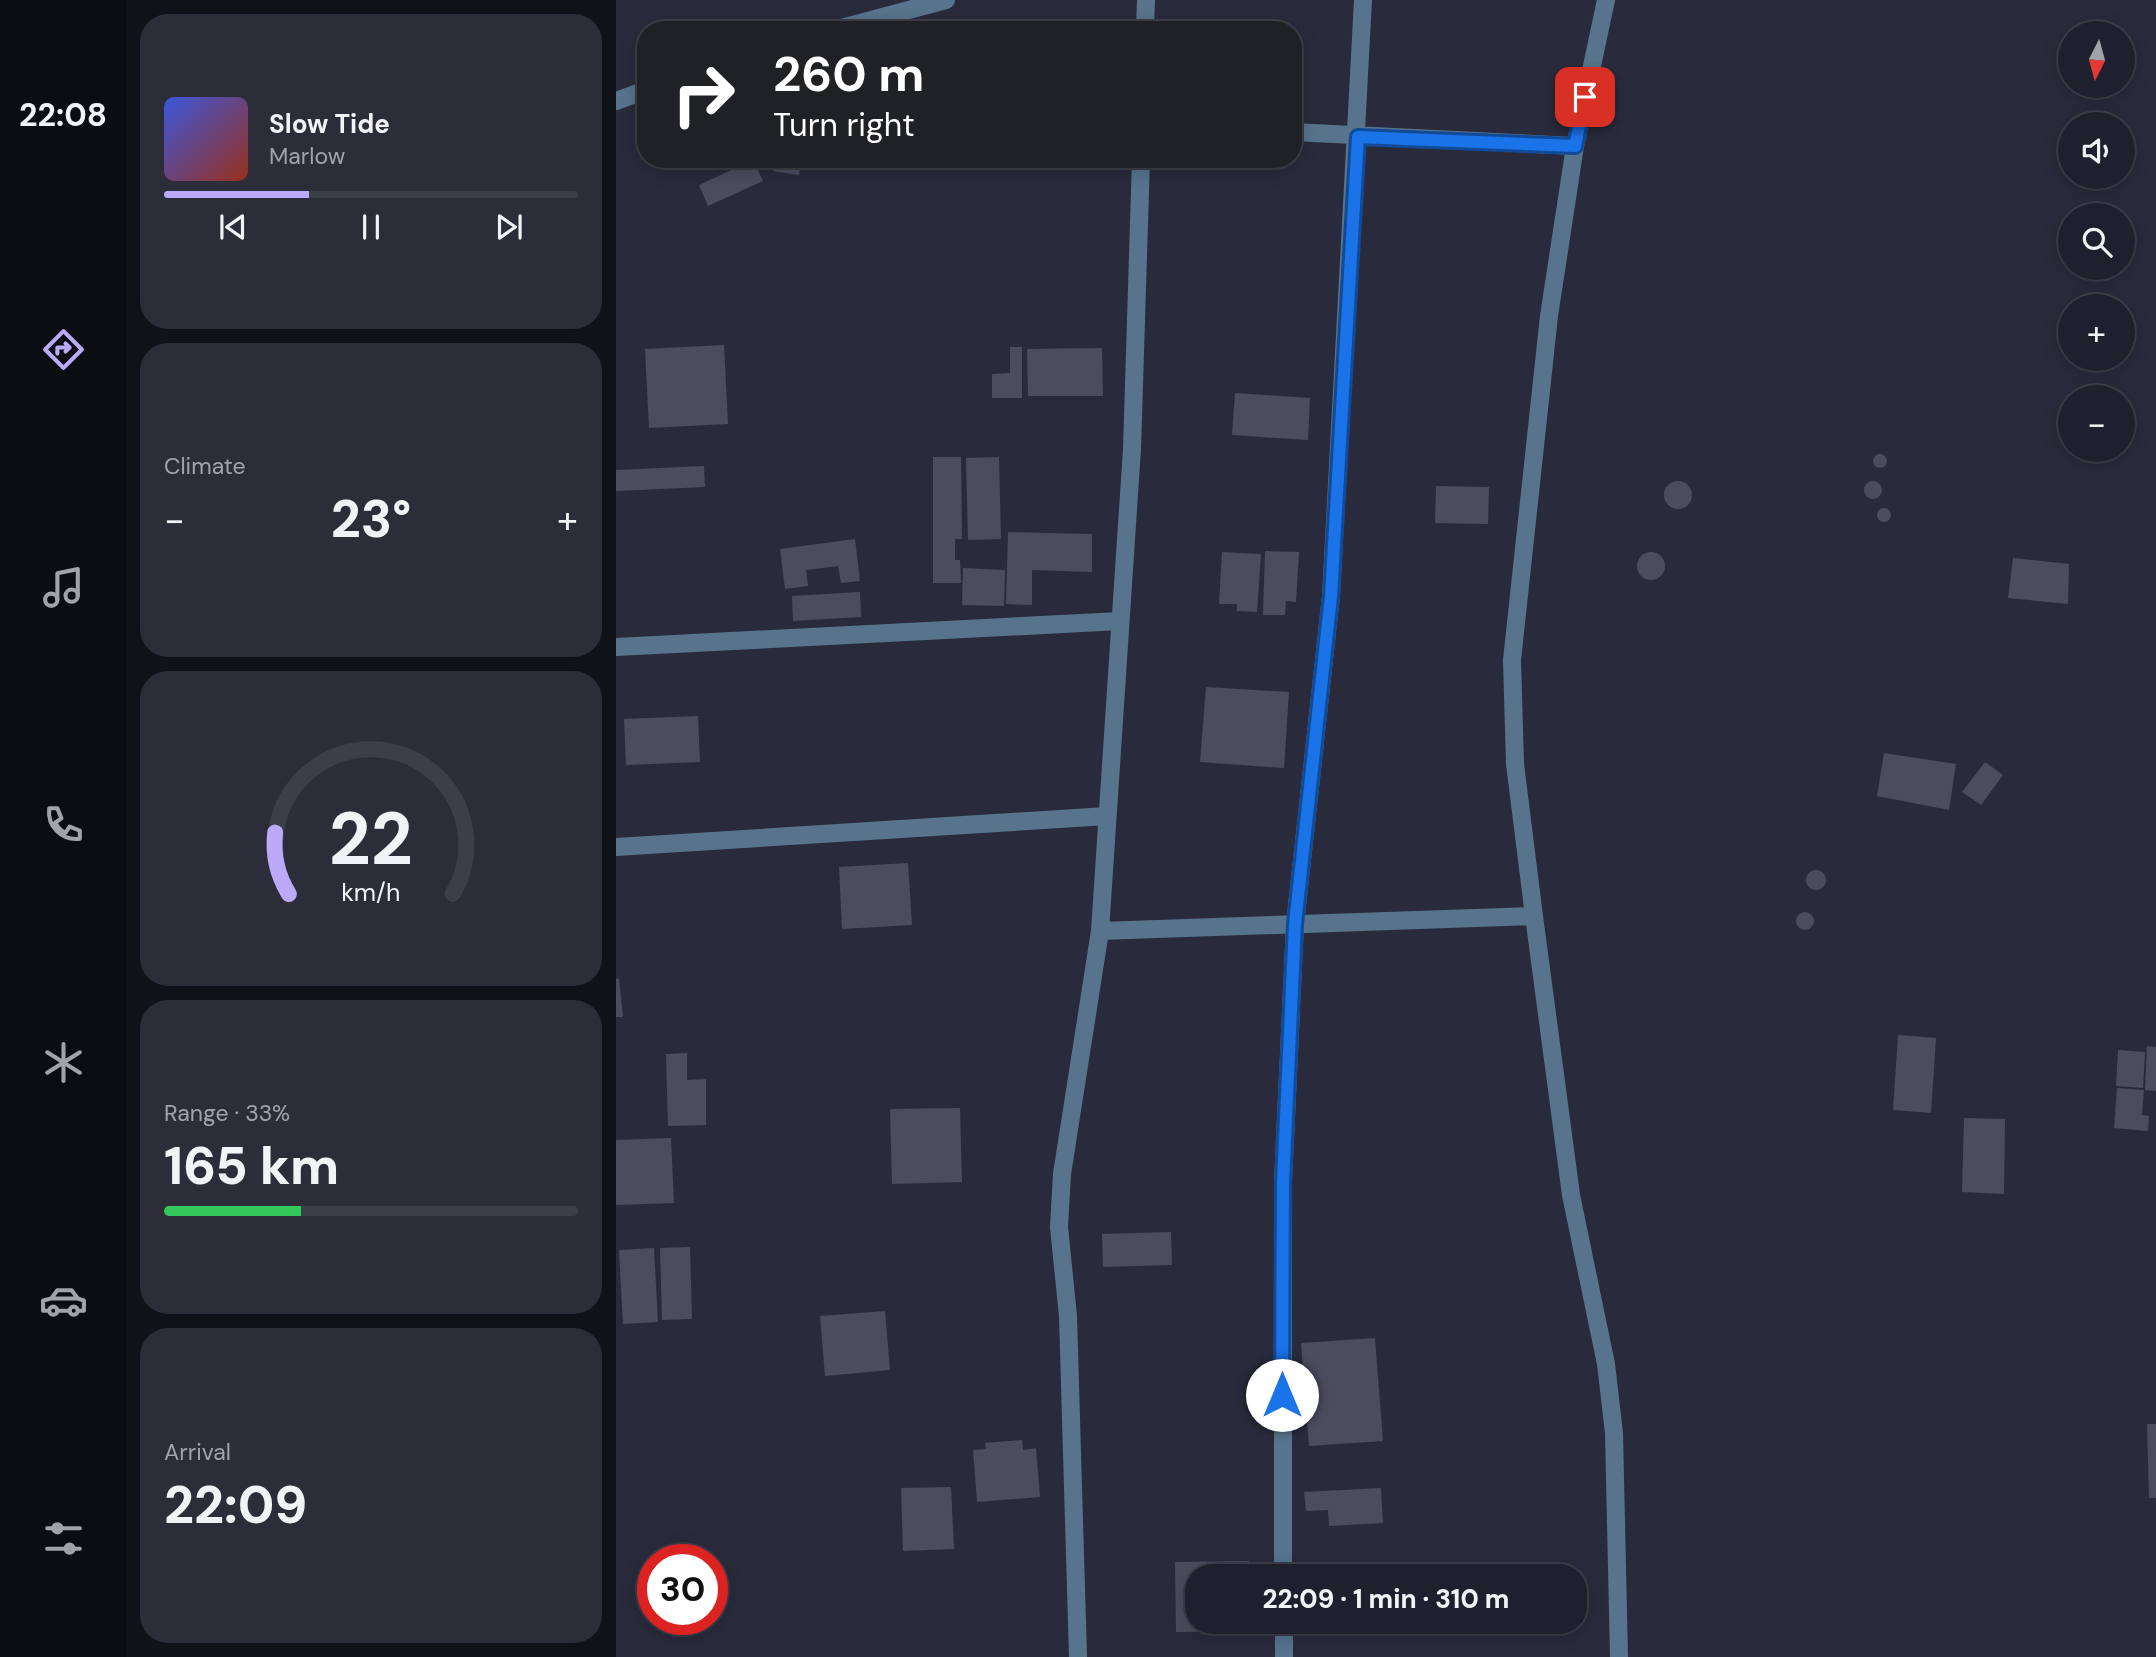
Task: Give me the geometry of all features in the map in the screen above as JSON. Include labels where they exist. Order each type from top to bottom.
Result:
[{"type":"street","points":[[868,21],[946,0]]},
{"type":"street","points":[[1145,21],[1146,0]]},
{"type":"street","points":[[1283,1564],[1283,1182],[1295,924],[1331,596],[1358,137],[1363,0]]},
{"type":"street","points":[[1606,0],[1575,146],[1549,316],[1512,660],[1515,764],[1571,1195],[1611,1406],[1619,1657]]},
{"type":"street","points":[[616,101],[637,93]]},
{"type":"street","points":[[1302,133],[1575,146]]},
{"type":"street","points":[[1078,1657],[1069,1316],[1059,1227],[1062,1174],[1100,931],[1132,449],[1140,168]]},
{"type":"street","points":[[616,647],[1120,621]]},
{"type":"street","points":[[616,847],[1107,816]]},
{"type":"street","points":[[1100,931],[1534,916]]},
{"type":"street","points":[[1283,1634],[1284,1657]]},
{"type":"building","points":[[736,168],[757,168],[763,181],[708,206],[699,185]]},
{"type":"building","points":[[774,168],[800,168],[799,175],[773,171]]},
{"type":"building","points":[[724,345],[728,424],[649,428],[645,349]]},
{"type":"building","points":[[1010,347],[1022,347],[1022,398],[992,398],[992,374],[1010,373]]},
{"type":"building","points":[[1102,348],[1103,396],[1028,396],[1027,349]]},
{"type":"building","points":[[1235,393],[1310,398],[1308,440],[1232,435]]},
{"type":"building","points":[[1880,454],[1885,456],[1885,466],[1880,468],[1875,466],[1873,461],[1875,456]]},
{"type":"building","points":[[933,457],[961,457],[962,539],[955,539],[955,560],[960,560],[961,583],[933,583]]},
{"type":"building","points":[[999,457],[1001,539],[968,540],[966,458]]},
{"type":"building","points":[[704,466],[705,487],[616,491],[616,470]]},
{"type":"building","points":[[1678,481],[1688,485],[1692,495],[1688,505],[1678,509],[1668,505],[1664,495],[1668,485]]},
{"type":"building","points":[[1873,481],[1879,484],[1882,490],[1879,496],[1873,499],[1867,496],[1864,490],[1867,484]]},
{"type":"building","points":[[1436,486],[1489,487],[1488,524],[1435,523]]},
{"type":"building","points":[[1884,508],[1889,510],[1889,520],[1884,522],[1879,520],[1877,515],[1879,510]]},
{"type":"building","points":[[1008,532],[1092,534],[1092,572],[1032,570],[1032,605],[1006,604]]},
{"type":"building","points":[[855,539],[860,581],[841,583],[838,566],[806,570],[808,586],[785,589],[780,549]]},
{"type":"building","points":[[1265,551],[1299,552],[1296,602],[1286,601],[1285,615],[1263,615]]},
{"type":"building","points":[[1222,552],[1261,554],[1257,612],[1237,611],[1237,604],[1219,604]]},
{"type":"building","points":[[1651,552],[1661,556],[1665,566],[1661,576],[1651,580],[1641,576],[1637,566],[1641,556]]},
{"type":"building","points":[[2013,558],[2069,564],[2068,604],[2008,598]]},
{"type":"building","points":[[963,568],[1005,570],[1004,606],[962,605]]},
{"type":"building","points":[[860,592],[861,617],[793,621],[792,596]]},
{"type":"building","points":[[1206,687],[1289,692],[1284,768],[1200,762]]},
{"type":"building","points":[[698,716],[700,762],[626,765],[624,719]]},
{"type":"building","points":[[1884,753],[1956,764],[1949,810],[1877,796]]},
{"type":"building","points":[[1985,762],[2003,775],[1981,805],[1962,792]]},
{"type":"building","points":[[908,863],[912,925],[842,929],[839,867]]},
{"type":"building","points":[[1816,870],[1823,873],[1826,880],[1823,887],[1816,890],[1809,887],[1806,880],[1809,873]]},
{"type":"building","points":[[1805,912],[1811,915],[1814,921],[1811,927],[1805,930],[1799,927],[1796,921],[1799,915]]},
{"type":"building","points":[[619,978],[623,1017],[616,1017],[616,979]]},
{"type":"building","points":[[1898,1035],[1936,1038],[1931,1113],[1893,1110]]},
{"type":"building","points":[[2147,1046],[2156,1047],[2156,1091],[2145,1090]]},
{"type":"building","points":[[2118,1050],[2145,1052],[2143,1088],[2116,1086]]},
{"type":"building","points":[[687,1053],[687,1080],[706,1079],[706,1125],[668,1126],[666,1054]]},
{"type":"building","points":[[2117,1088],[2144,1090],[2142,1115],[2149,1116],[2148,1131],[2114,1128]]},
{"type":"building","points":[[960,1108],[962,1182],[892,1184],[890,1109]]},
{"type":"building","points":[[1964,1118],[2005,1119],[2004,1194],[1962,1192]]},
{"type":"building","points":[[671,1138],[674,1203],[616,1205],[616,1140]]},
{"type":"building","points":[[1171,1232],[1172,1265],[1103,1267],[1102,1234]]},
{"type":"building","points":[[690,1247],[692,1319],[662,1320],[660,1248]]},
{"type":"building","points":[[654,1248],[658,1322],[623,1324],[619,1250]]},
{"type":"building","points":[[885,1311],[890,1370],[825,1376],[820,1316]]},
{"type":"building","points":[[1375,1338],[1383,1441],[1309,1446],[1301,1343]]},
{"type":"building","points":[[2147,1424],[2156,1424],[2156,1498],[2149,1498]]},
{"type":"building","points":[[1022,1440],[1023,1450],[1036,1448],[1040,1497],[977,1502],[973,1450],[986,1449],[985,1443]]},
{"type":"building","points":[[951,1487],[954,1549],[903,1551],[901,1488]]},
{"type":"building","points":[[1381,1488],[1383,1523],[1329,1526],[1328,1510],[1306,1511],[1304,1492]]},
{"type":"building","points":[[1249,1561],[1249,1564],[1185,1564],[1185,1632],[1176,1632],[1175,1562]]},
{"type":"route","points":[[1282,1395],[1283,1182],[1295,924],[1331,596],[1358,137],[1575,146],[1585,97]]}]
